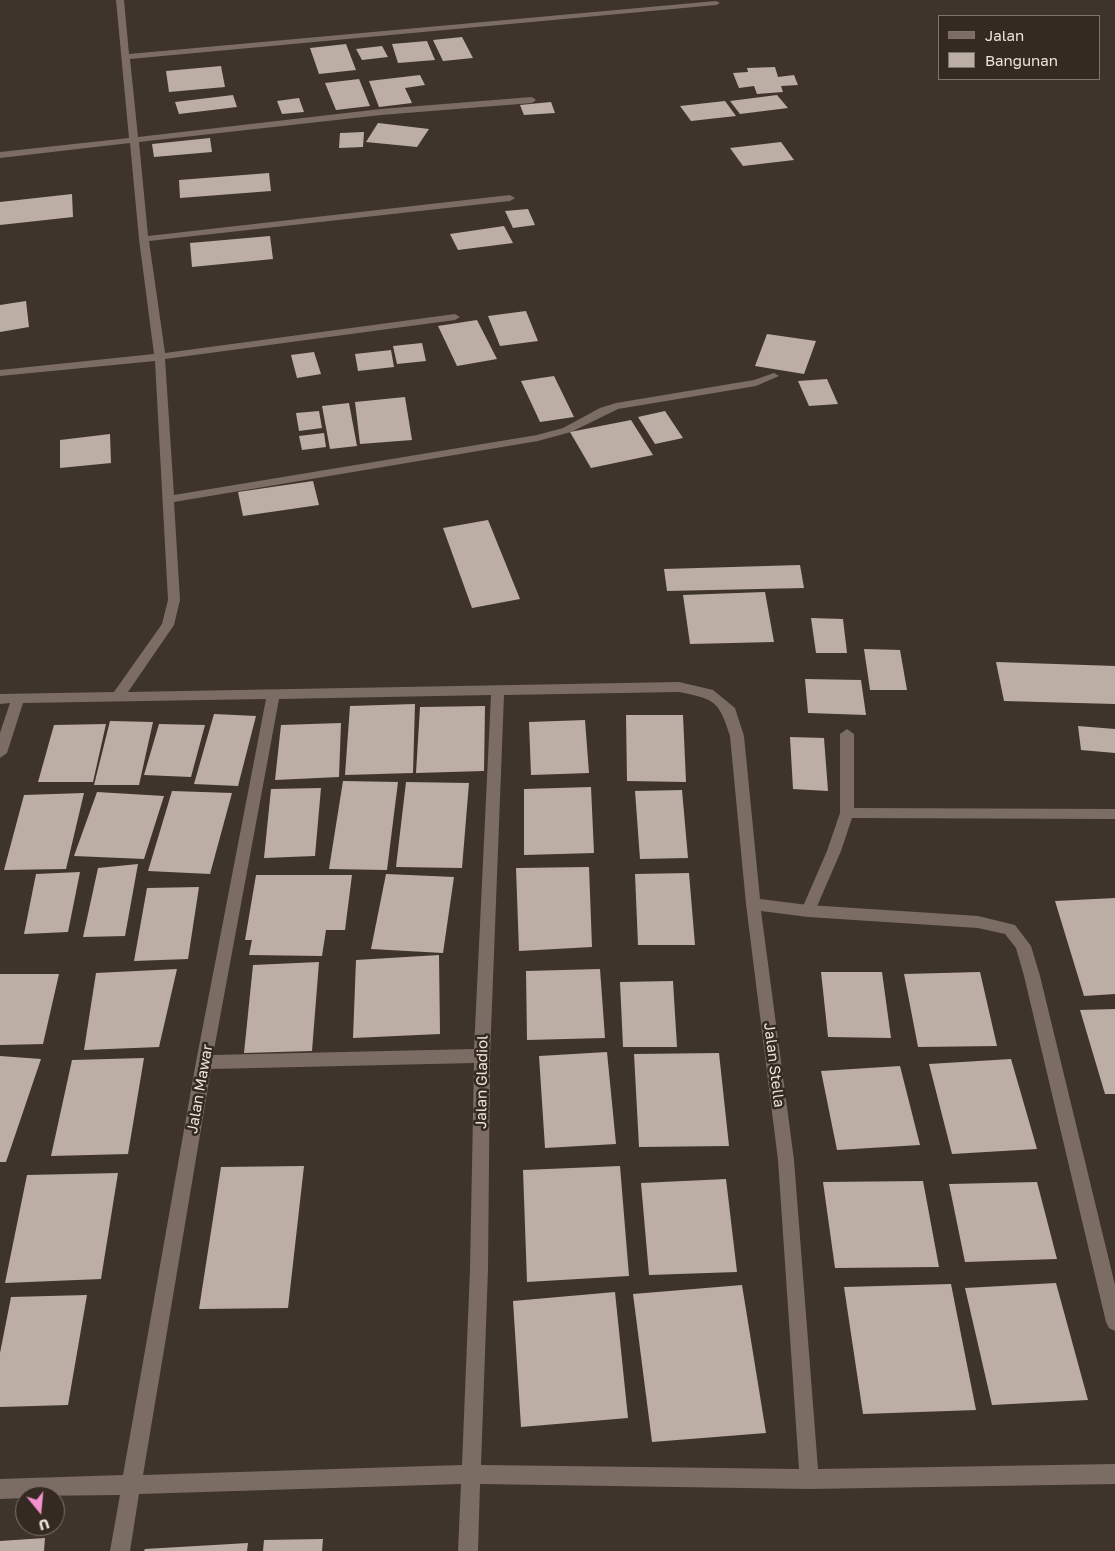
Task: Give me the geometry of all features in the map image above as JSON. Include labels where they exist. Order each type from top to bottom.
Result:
[{"type":"street","points":[[117,698],[168,625],[174,600],[160,357],[144,239],[120,0]]},
{"type":"street","points":[[126,57],[716,3]]},
{"type":"street","points":[[0,155],[135,138],[381,112],[532,100]]},
{"type":"street","points":[[144,239],[348,214],[510,198]]},
{"type":"street","points":[[0,373],[160,357],[455,318]]},
{"type":"street","points":[[169,498],[538,438],[567,430],[604,410],[616,406],[756,383],[774,376]]},
{"type":"street","name":"Jalan Stella","points":[[0,699],[679,687],[708,693],[728,708],[737,736],[753,904],[786,1160],[808,1478]]},
{"type":"street","name":"Jalan Gladiol","points":[[468,1551],[479,1269],[482,1056],[498,689]]},
{"type":"street","name":"Jalan Mawar","points":[[120,1551],[204,1062],[273,694]]},
{"type":"street","points":[[0,753],[18,699]]},
{"type":"street","points":[[808,911],[847,813],[847,734]]},
{"type":"street","points":[[847,813],[1115,814]]},
{"type":"street","points":[[753,904],[808,911],[978,922],[1010,929],[1023,946],[1115,1322]]},
{"type":"street","points":[[204,1062],[482,1056]]},
{"type":"street","points":[[0,1489],[470,1474],[808,1478],[1115,1474]]},
{"type":"building","points":[[462,37],[473,58],[443,61],[433,40]]},
{"type":"building","points":[[427,41],[435,60],[398,63],[392,44]]},
{"type":"building","points":[[346,44],[356,70],[319,74],[310,48]]},
{"type":"building","points":[[382,46],[388,57],[362,60],[356,49]]},
{"type":"building","points":[[221,66],[225,87],[169,92],[166,71]]},
{"type":"building","points":[[775,67],[778,77],[794,75],[798,85],[781,86],[783,92],[757,94],[754,86],[739,88],[733,73],[748,72],[747,68]]},
{"type":"building","points":[[420,75],[425,85],[405,88],[412,103],[379,107],[369,81]]},
{"type":"building","points":[[359,79],[370,106],[336,110],[325,83]]},
{"type":"building","points":[[233,95],[237,107],[179,114],[175,102]]},
{"type":"building","points":[[777,95],[788,108],[740,114],[730,101]]},
{"type":"building","points":[[299,98],[304,112],[282,114],[277,101]]},
{"type":"building","points":[[725,101],[736,116],[691,121],[680,106]]},
{"type":"building","points":[[551,102],[555,113],[524,115],[520,105]]},
{"type":"building","points":[[378,123],[429,129],[417,147],[366,142]]},
{"type":"building","points":[[364,132],[363,147],[339,148],[340,133]]},
{"type":"building","points":[[210,138],[212,152],[154,157],[152,144]]},
{"type":"building","points":[[781,142],[794,160],[743,166],[730,148]]},
{"type":"building","points":[[269,173],[271,191],[180,198],[179,180]]},
{"type":"building","points":[[72,194],[73,217],[0,225],[0,202]]},
{"type":"building","points":[[528,209],[535,225],[513,228],[505,211]]},
{"type":"building","points":[[504,226],[513,243],[458,250],[450,234]]},
{"type":"building","points":[[270,236],[273,259],[192,267],[190,243]]},
{"type":"building","points":[[26,301],[29,327],[0,332],[0,305]]},
{"type":"building","points":[[526,311],[538,341],[500,346],[488,316]]},
{"type":"building","points":[[477,320],[497,359],[457,366],[438,326]]},
{"type":"building","points":[[767,334],[816,341],[804,374],[755,366]]},
{"type":"building","points":[[422,343],[426,361],[397,364],[393,346]]},
{"type":"building","points":[[391,350],[394,367],[358,371],[355,354]]},
{"type":"building","points":[[314,352],[321,374],[297,378],[291,355]]},
{"type":"building","points":[[554,376],[574,417],[540,422],[521,381]]},
{"type":"building","points":[[827,379],[838,404],[809,406],[798,381]]},
{"type":"building","points":[[405,397],[412,440],[360,444],[355,402]]},
{"type":"building","points":[[349,403],[357,446],[330,449],[322,406]]},
{"type":"building","points":[[319,411],[322,428],[299,431],[296,413]]},
{"type":"building","points":[[665,411],[683,438],[655,444],[638,417]]},
{"type":"building","points":[[631,420],[653,455],[591,468],[570,432]]},
{"type":"building","points":[[324,433],[326,447],[302,450],[299,436]]},
{"type":"building","points":[[110,434],[111,463],[60,468],[60,440]]},
{"type":"building","points":[[313,481],[319,505],[243,516],[238,492]]},
{"type":"building","points":[[488,520],[520,599],[472,608],[443,528]]},
{"type":"building","points":[[800,565],[804,588],[667,591],[664,569]]},
{"type":"building","points":[[765,592],[774,642],[690,644],[683,595]]},
{"type":"building","points":[[811,618],[843,619],[847,653],[816,653]]},
{"type":"building","points":[[864,649],[900,650],[907,690],[870,690]]},
{"type":"building","points":[[996,662],[1115,666],[1115,704],[1004,701]]},
{"type":"building","points":[[805,679],[861,680],[866,715],[808,713]]},
{"type":"building","points":[[415,704],[413,773],[345,775],[350,706]]},
{"type":"building","points":[[485,706],[484,771],[416,773],[420,707]]},
{"type":"building","points":[[214,714],[256,716],[238,786],[194,784]]},
{"type":"building","points":[[626,715],[683,715],[686,782],[627,781]]},
{"type":"building","points":[[585,720],[589,773],[531,775],[529,722]]},
{"type":"building","points":[[110,721],[153,722],[139,785],[94,785]]},
{"type":"building","points":[[341,723],[339,777],[275,780],[281,725]]},
{"type":"building","points":[[106,724],[93,782],[38,782],[54,725]]},
{"type":"building","points":[[159,724],[205,725],[191,777],[144,775]]},
{"type":"building","points":[[1078,726],[1115,729],[1115,753],[1081,750]]},
{"type":"building","points":[[790,737],[824,738],[828,791],[793,789]]},
{"type":"building","points":[[343,781],[398,782],[387,870],[329,869]]},
{"type":"building","points":[[406,782],[469,783],[462,868],[396,867]]},
{"type":"building","points":[[591,787],[594,853],[524,855],[524,789]]},
{"type":"building","points":[[321,788],[315,856],[264,858],[271,789]]},
{"type":"building","points":[[682,790],[688,858],[640,859],[635,791]]},
{"type":"building","points":[[172,791],[232,793],[210,874],[148,871]]},
{"type":"building","points":[[97,792],[164,796],[144,859],[74,856]]},
{"type":"building","points":[[84,793],[66,869],[4,870],[24,795]]},
{"type":"building","points":[[138,864],[125,936],[83,937],[98,868]]},
{"type":"building","points":[[589,867],[592,947],[519,951],[516,868]]},
{"type":"building","points":[[80,872],[68,932],[24,934],[36,874]]},
{"type":"building","points":[[689,873],[695,945],[638,945],[635,874]]},
{"type":"building","points":[[386,874],[454,877],[443,953],[371,949]]},
{"type":"building","points":[[256,875],[352,875],[345,930],[326,930],[322,956],[249,955],[252,940],[245,940]]},
{"type":"building","points":[[199,887],[188,959],[134,961],[147,888]]},
{"type":"building","points":[[1115,898],[1115,994],[1084,996],[1055,901]]},
{"type":"building","points":[[439,955],[440,1034],[353,1038],[356,960]]},
{"type":"building","points":[[319,962],[312,1051],[244,1053],[253,965]]},
{"type":"building","points":[[177,969],[159,1047],[84,1050],[96,973]]},
{"type":"building","points":[[600,969],[605,1038],[527,1040],[526,971]]},
{"type":"building","points":[[821,972],[882,972],[891,1038],[828,1037]]},
{"type":"building","points":[[980,972],[997,1046],[918,1047],[904,974]]},
{"type":"building","points":[[0,974],[59,974],[43,1044],[0,1045]]},
{"type":"building","points":[[673,981],[677,1047],[623,1047],[620,982]]},
{"type":"building","points":[[1115,1009],[1115,1094],[1105,1094],[1080,1010]]},
{"type":"building","points":[[607,1052],[616,1144],[545,1148],[539,1056]]},
{"type":"building","points":[[719,1053],[729,1146],[639,1147],[634,1054]]},
{"type":"building","points":[[0,1056],[41,1059],[6,1162],[0,1162]]},
{"type":"building","points":[[144,1058],[128,1154],[51,1156],[72,1060]]},
{"type":"building","points":[[1011,1059],[1037,1149],[952,1154],[929,1064]]},
{"type":"building","points":[[900,1066],[920,1145],[837,1150],[821,1071]]},
{"type":"building","points":[[304,1166],[288,1308],[199,1309],[221,1167]]},
{"type":"building","points":[[620,1166],[629,1276],[527,1282],[523,1170]]},
{"type":"building","points":[[118,1173],[101,1279],[5,1283],[27,1175]]},
{"type":"building","points":[[726,1179],[737,1272],[649,1275],[641,1183]]},
{"type":"building","points":[[923,1181],[939,1267],[835,1268],[823,1182]]},
{"type":"building","points":[[1037,1182],[1057,1259],[965,1262],[949,1184]]},
{"type":"building","points":[[1056,1283],[1088,1400],[992,1405],[965,1288]]},
{"type":"building","points":[[951,1284],[976,1410],[863,1414],[844,1287]]},
{"type":"building","points":[[742,1285],[766,1433],[652,1442],[633,1294]]},
{"type":"building","points":[[615,1292],[628,1418],[521,1427],[513,1301]]},
{"type":"building","points":[[87,1295],[68,1405],[0,1407],[0,1353],[11,1297]]},
{"type":"building","points":[[45,1538],[44,1551],[0,1551],[0,1541]]},
{"type":"building","points":[[323,1539],[322,1551],[263,1551],[264,1540]]},
{"type":"building","points":[[248,1543],[247,1551],[144,1551],[145,1549]]}]
